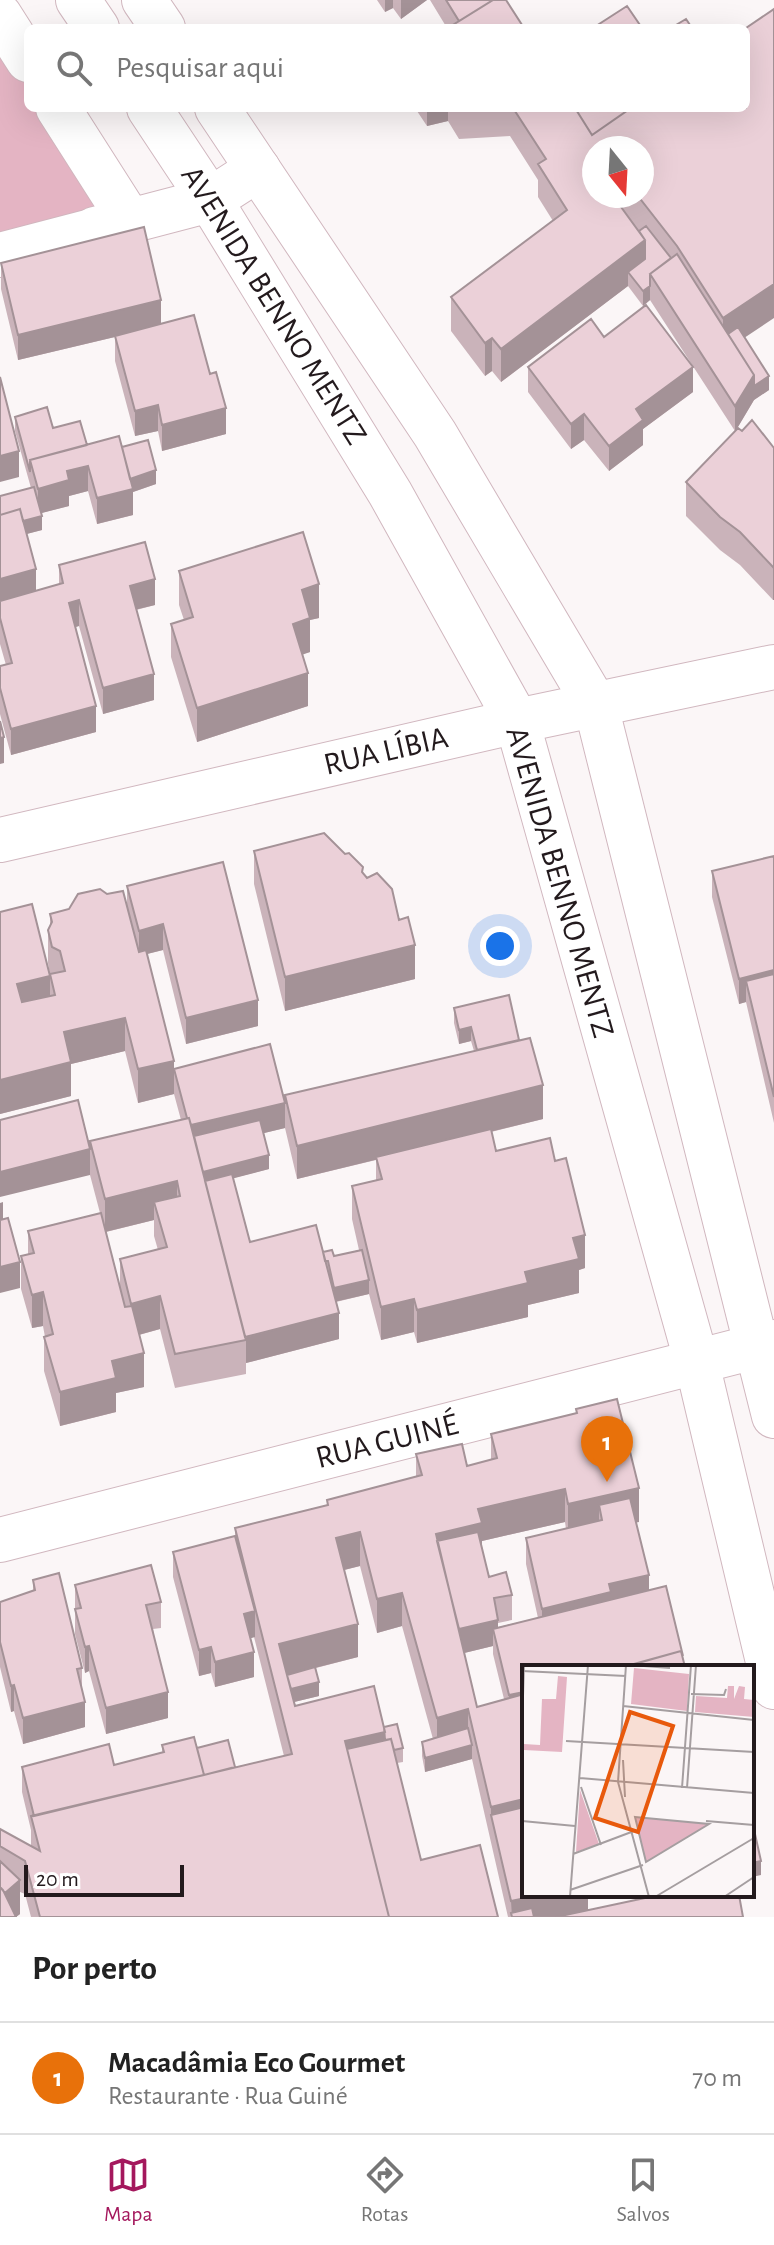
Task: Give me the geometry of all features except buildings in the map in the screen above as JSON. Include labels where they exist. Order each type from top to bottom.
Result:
[{"type":"street","points":[[78,0],[94,24]]},
{"type":"street","points":[[144,0],[160,24]]},
{"type":"street","points":[[0,16],[24,54]]},
{"type":"street","points":[[0,253],[130,221],[61,112]]},
{"type":"street","name":"AVENIDA BENNO MENTZ","points":[[152,112],[210,200],[390,493],[517,721],[697,1363],[774,1687]]},
{"type":"street","name":"AVENIDA BENNO MENTZ","points":[[220,112],[435,434],[596,706],[766,1344],[774,1416]]},
{"type":"street","points":[[0,253],[210,200],[258,169]]},
{"type":"street","name":"RUA LÍBIA","points":[[0,840],[517,721],[774,667]]},
{"type":"street","name":"RUA GUINÉ","points":[[0,1540],[766,1344]]},
{"type":"shaded area","points":[[0,16],[24,54],[24,112],[61,112],[130,221],[0,251]]},
{"type":"place","name":"Macadâmia Eco Gourmet","points":[[607,1482]]}]
